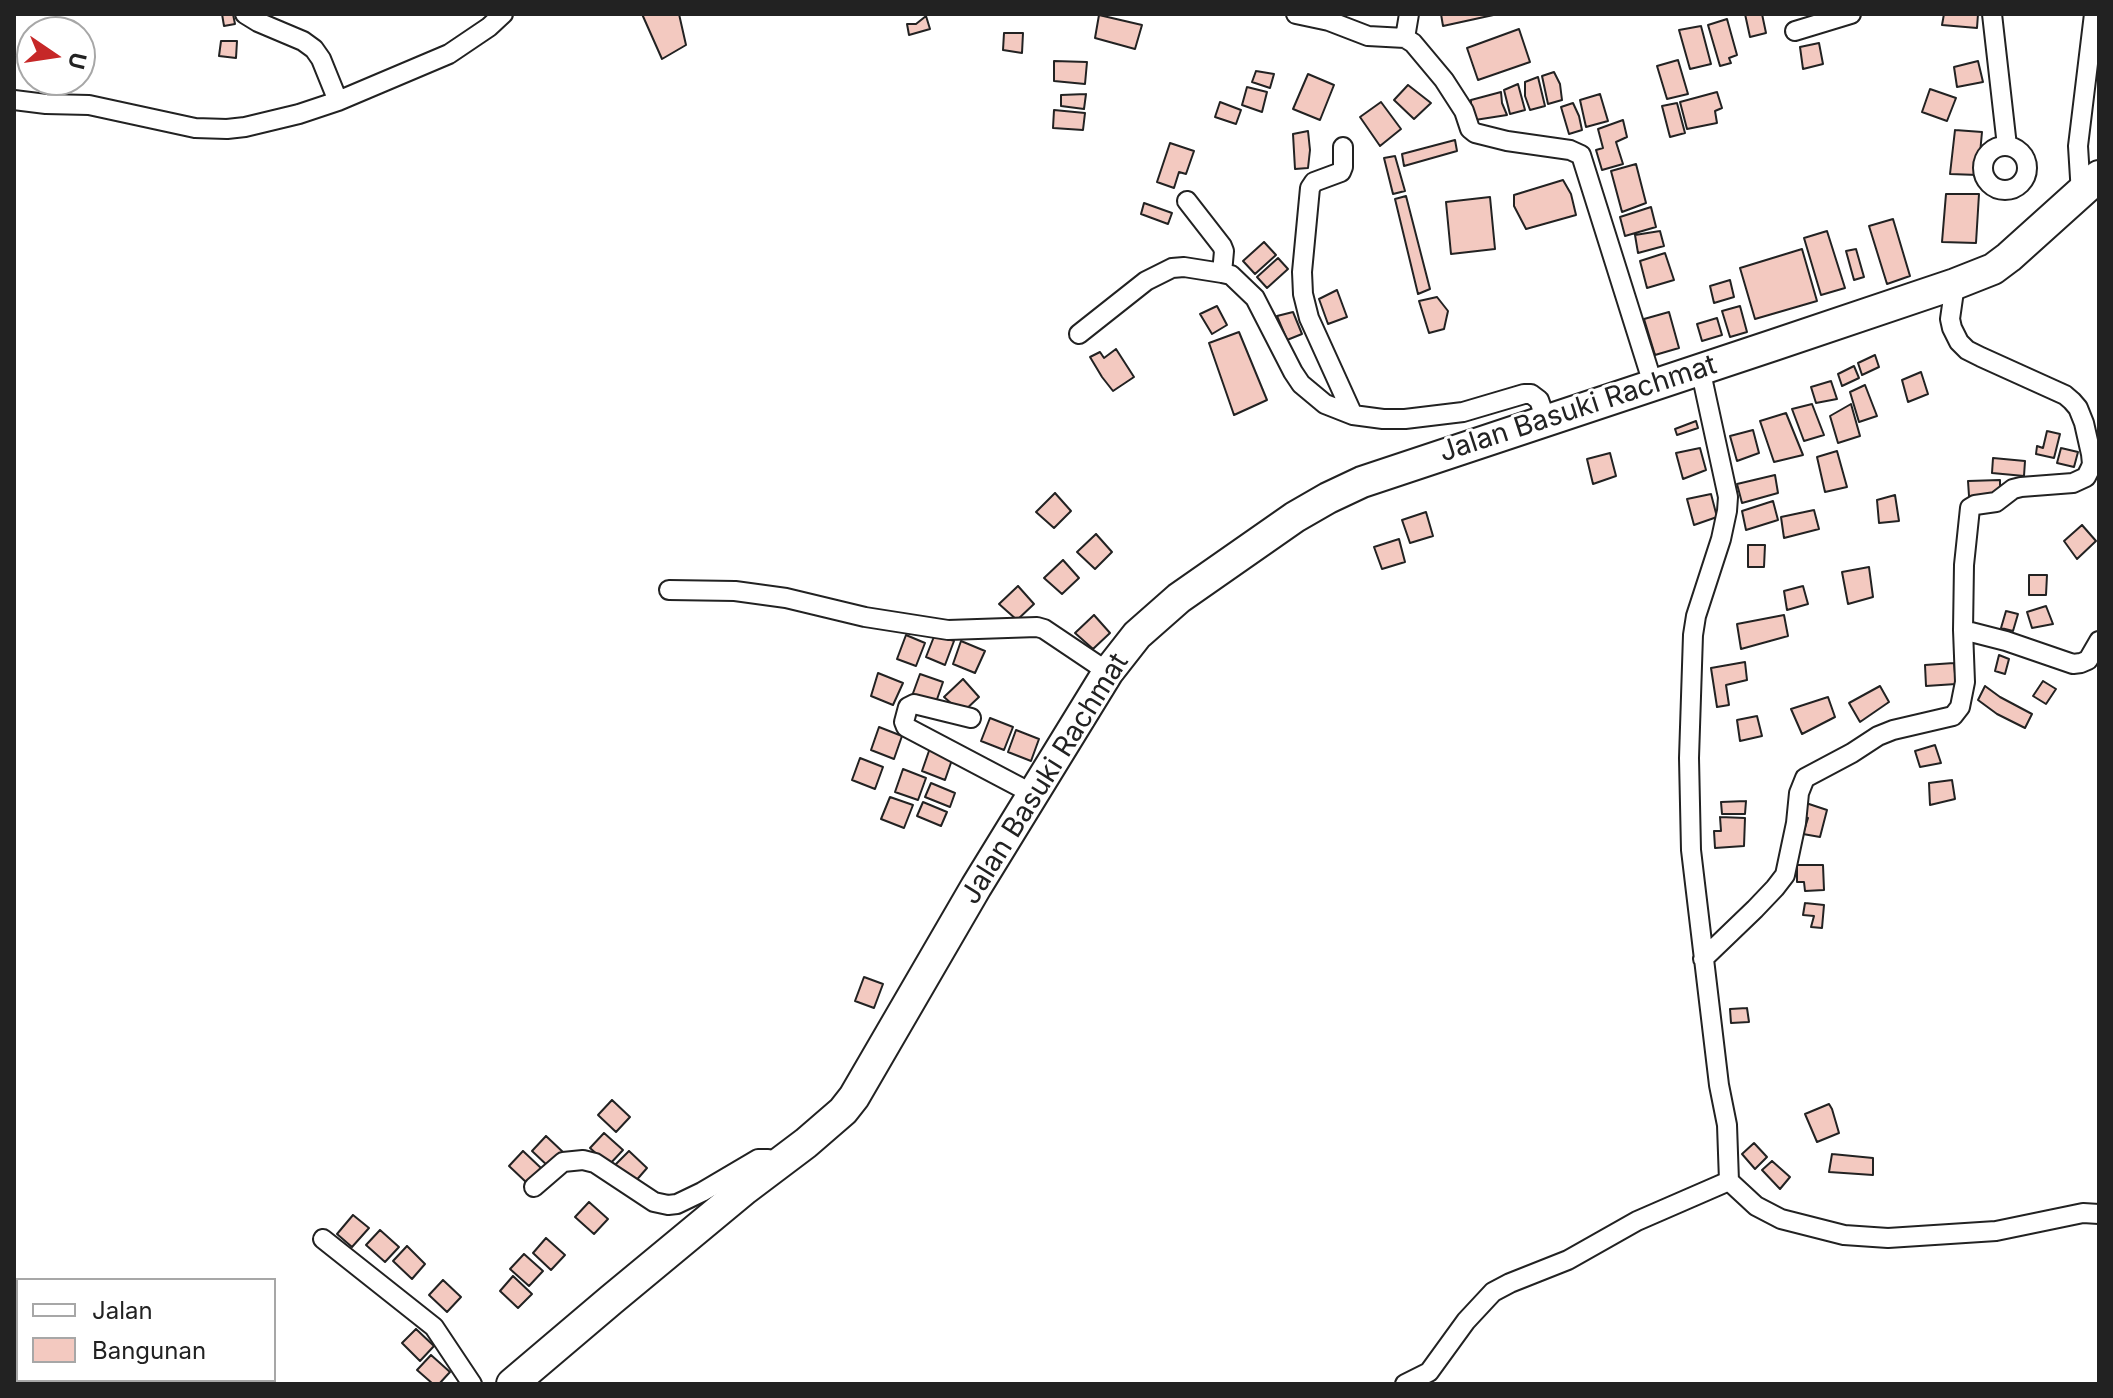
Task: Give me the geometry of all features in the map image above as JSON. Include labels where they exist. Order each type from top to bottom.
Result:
[{"type":"highway","name":"Jalan Basuki Rachmat","points":[[512,1384],[745,1189],[831,1123],[854,1097],[1108,672],[1137,635],[1179,598],[1272,532],[1328,498],[1362,482],[1985,273],[2009,257],[2090,185]]},
{"type":"street","points":[[245,14],[308,43],[325,69],[338,101]]},
{"type":"street","points":[[14,100],[89,105],[195,128],[227,129],[271,122],[338,101],[449,54],[503,14]]},
{"type":"street","points":[[1296,14],[1329,21],[1368,36],[1405,38],[1419,49],[1444,80],[1475,133],[1570,150],[1581,155],[1653,384]]},
{"type":"street","points":[[1405,38],[1409,14]]},
{"type":"street","points":[[1795,31],[1851,14]]},
{"type":"street","points":[[1992,14],[2007,146]]},
{"type":"street","points":[[2090,185],[2079,135],[2094,14]]},
{"type":"street","points":[[1343,147],[1341,172],[1314,182],[1310,188],[1302,283],[1309,318],[1353,415]]},
{"type":"street","points":[[1187,201],[1222,246],[1222,273]]},
{"type":"street","points":[[1079,334],[1146,281],[1172,268],[1222,273],[1231,275],[1255,298],[1280,350],[1301,384],[1325,404],[1353,415],[1383,419],[1420,418],[1463,412],[1531,394],[1539,400],[1546,420]]},
{"type":"street","points":[[1703,959],[1765,899],[1785,875],[1799,793],[1805,778],[1878,736],[1953,716],[1957,712],[1965,682],[1964,565],[1970,508],[1996,502],[2013,489],[2021,487],[2073,483],[2088,474],[2092,464],[2084,423],[2072,401],[1967,350],[1959,342],[1950,319],[1955,284]]},
{"type":"street","points":[[1700,368],[1728,497],[1721,539],[1696,616],[1692,651],[1689,758],[1691,850],[1719,1085],[1727,1125],[1729,1181],[1756,1206],[1781,1219],[1844,1235],[1888,1238],[1996,1231],[2083,1213],[2099,1214]]},
{"type":"street","points":[[669,590],[735,591],[786,598],[865,617],[948,630],[1037,627],[1108,672]]},
{"type":"street","points":[[1963,630],[2073,664],[2088,660],[2099,641]]},
{"type":"street","points":[[971,718],[914,704],[908,707],[904,722],[906,727],[1033,794]]},
{"type":"street","points":[[534,1187],[563,1162],[583,1160],[595,1163],[654,1202],[668,1205],[702,1192],[758,1159],[768,1159],[778,1164]]},
{"type":"street","points":[[1405,1384],[1429,1372],[1466,1321],[1493,1292],[1568,1260],[1637,1221],[1729,1181]]},
{"type":"street","points":[[323,1239],[434,1327],[472,1384]]},
{"type":"building","points":[[222,14],[233,14],[235,24],[224,26]]},
{"type":"building","points":[[642,14],[679,14],[686,45],[662,59]]},
{"type":"building","points":[[1441,14],[1498,14],[1443,26]]},
{"type":"building","points":[[1745,14],[1762,14],[1766,33],[1750,37]]},
{"type":"building","points":[[1944,14],[1978,14],[1977,28],[1942,25]]},
{"type":"building","points":[[1099,15],[1142,25],[1135,49],[1095,38]]},
{"type":"building","points":[[926,16],[930,29],[909,35],[907,24],[916,24]]},
{"type":"building","points":[[1727,19],[1737,55],[1729,58],[1731,63],[1720,66],[1708,25]]},
{"type":"building","points":[[1701,26],[1711,64],[1690,69],[1679,30]]},
{"type":"building","points":[[1519,29],[1530,62],[1478,80],[1467,48]]},
{"type":"building","points":[[1004,33],[1023,33],[1022,53],[1003,50]]},
{"type":"building","points":[[221,41],[237,41],[236,58],[219,56]]},
{"type":"building","points":[[1819,43],[1823,64],[1803,69],[1800,47]]},
{"type":"building","points":[[1678,60],[1688,94],[1667,99],[1657,66]]},
{"type":"building","points":[[1054,61],[1087,62],[1085,84],[1054,81]]},
{"type":"building","points":[[1978,61],[1983,82],[1957,87],[1954,67]]},
{"type":"building","points":[[1256,71],[1274,74],[1270,88],[1252,82]]},
{"type":"building","points":[[1554,72],[1560,84],[1562,100],[1548,104],[1542,76]]},
{"type":"building","points":[[1308,74],[1334,85],[1320,120],[1293,109]]},
{"type":"building","points":[[1538,77],[1545,106],[1530,110],[1525,96],[1525,82]]},
{"type":"building","points":[[1518,84],[1525,110],[1510,114],[1504,90]]},
{"type":"building","points":[[1408,85],[1431,103],[1414,119],[1394,100]]},
{"type":"building","points":[[1247,87],[1267,92],[1262,112],[1242,105]]},
{"type":"building","points":[[1930,89],[1956,98],[1947,121],[1922,112]]},
{"type":"building","points":[[1501,92],[1507,115],[1475,120],[1471,100]]},
{"type":"building","points":[[1717,92],[1722,108],[1715,111],[1717,123],[1687,129],[1680,102]]},
{"type":"building","points":[[1086,94],[1084,109],[1061,106],[1061,95]]},
{"type":"building","points":[[1600,94],[1608,121],[1586,127],[1580,100]]},
{"type":"building","points":[[1220,102],[1241,110],[1236,124],[1215,117]]},
{"type":"building","points":[[1381,102],[1401,129],[1380,146],[1360,117]]},
{"type":"building","points":[[1573,103],[1582,130],[1569,134],[1561,107]]},
{"type":"building","points":[[1677,103],[1685,133],[1670,137],[1662,106]]},
{"type":"building","points":[[1054,110],[1085,113],[1083,130],[1053,128]]},
{"type":"building","points":[[1623,120],[1627,137],[1616,142],[1623,164],[1602,170],[1596,150],[1603,148],[1598,129]]},
{"type":"building","points":[[1955,130],[1982,132],[1978,175],[1950,174]]},
{"type":"building","points":[[1308,131],[1308,168],[1295,169],[1293,134]]},
{"type":"building","points":[[1455,140],[1457,151],[1404,166],[1402,154]]},
{"type":"building","points":[[1170,143],[1194,151],[1186,174],[1179,172],[1174,188],[1157,182]]},
{"type":"building","points":[[1395,156],[1405,191],[1393,194],[1384,158]]},
{"type":"building","points":[[1636,164],[1646,203],[1622,212],[1611,171]]},
{"type":"building","points":[[1563,180],[1571,194],[1576,215],[1526,229],[1514,206],[1514,195]]},
{"type":"building","points":[[1946,194],[1979,194],[1976,243],[1942,242]]},
{"type":"building","points":[[1406,196],[1430,289],[1418,294],[1395,199]]},
{"type":"building","points":[[1490,197],[1495,249],[1451,254],[1446,202]]},
{"type":"building","points":[[1144,203],[1172,213],[1168,224],[1141,214]]},
{"type":"building","points":[[1651,207],[1656,227],[1625,236],[1620,217]]},
{"type":"building","points":[[1893,219],[1910,276],[1887,284],[1869,226]]},
{"type":"building","points":[[1660,231],[1664,246],[1638,253],[1635,235]]},
{"type":"building","points":[[1827,231],[1845,288],[1821,295],[1804,238]]},
{"type":"building","points":[[1264,242],[1276,255],[1255,274],[1243,261]]},
{"type":"building","points":[[1802,249],[1817,301],[1755,319],[1740,268]]},
{"type":"building","points":[[1856,249],[1864,277],[1854,280],[1846,251]]},
{"type":"building","points":[[1665,253],[1674,280],[1647,288],[1640,261]]},
{"type":"building","points":[[1278,258],[1288,269],[1267,288],[1257,277]]},
{"type":"building","points":[[1730,280],[1734,297],[1714,303],[1710,286]]},
{"type":"building","points":[[1337,290],[1347,317],[1328,324],[1319,299]]},
{"type":"building","points":[[1437,297],[1448,311],[1444,329],[1429,333],[1419,301]]},
{"type":"building","points":[[1217,306],[1227,325],[1212,334],[1200,314]]},
{"type":"building","points":[[1740,306],[1747,332],[1730,337],[1722,311]]},
{"type":"building","points":[[1293,312],[1302,334],[1287,340],[1277,316]]},
{"type":"building","points":[[1669,312],[1679,348],[1655,355],[1644,319]]},
{"type":"building","points":[[1717,318],[1722,335],[1702,341],[1697,324]]},
{"type":"building","points":[[1239,332],[1267,400],[1234,415],[1209,343]]},
{"type":"building","points":[[1116,349],[1134,377],[1113,391],[1090,357],[1100,352],[1104,358]]},
{"type":"building","points":[[1875,355],[1879,367],[1862,375],[1858,363]]},
{"type":"building","points":[[1854,366],[1859,378],[1842,386],[1838,374]]},
{"type":"building","points":[[1921,372],[1928,394],[1908,402],[1902,380]]},
{"type":"building","points":[[1831,381],[1837,399],[1816,403],[1811,387]]},
{"type":"building","points":[[1865,385],[1877,416],[1859,422],[1850,392]]},
{"type":"building","points":[[1812,404],[1824,435],[1804,441],[1792,409]]},
{"type":"building","points":[[1851,404],[1860,436],[1838,443],[1830,416]]},
{"type":"building","points":[[1786,413],[1803,455],[1774,462],[1760,421]]},
{"type":"building","points":[[1696,421],[1698,428],[1677,435],[1675,429]]},
{"type":"building","points":[[1753,430],[1759,453],[1737,461],[1730,436]]},
{"type":"building","points":[[2047,431],[2060,434],[2054,458],[2036,454],[2037,446],[2043,448]]},
{"type":"building","points":[[1700,448],[1706,470],[1683,479],[1676,453]]},
{"type":"building","points":[[2061,448],[2078,452],[2074,467],[2057,463]]},
{"type":"building","points":[[1837,451],[1847,487],[1825,492],[1817,457]]},
{"type":"building","points":[[1610,453],[1616,476],[1593,484],[1587,459]]},
{"type":"building","points":[[1993,458],[2025,461],[2024,476],[1992,473]]},
{"type":"building","points":[[1775,475],[1778,493],[1742,503],[1737,484]]},
{"type":"building","points":[[2000,480],[2000,495],[1969,496],[1968,481]]},
{"type":"building","points":[[1055,493],[1071,511],[1054,528],[1036,512]]},
{"type":"building","points":[[1711,494],[1717,517],[1694,525],[1687,499]]},
{"type":"building","points":[[1895,495],[1899,521],[1879,523],[1877,500]]},
{"type":"building","points":[[1773,501],[1778,520],[1746,530],[1742,511]]},
{"type":"building","points":[[1814,510],[1819,529],[1784,538],[1781,517]]},
{"type":"building","points":[[1426,512],[1433,536],[1410,543],[1402,520]]},
{"type":"building","points":[[2082,525],[2096,541],[2077,559],[2064,541]]},
{"type":"building","points":[[1096,534],[1112,552],[1095,569],[1077,552]]},
{"type":"building","points":[[1399,539],[1405,562],[1382,569],[1374,547]]},
{"type":"building","points":[[1748,545],[1765,545],[1764,567],[1748,567]]},
{"type":"building","points":[[1063,560],[1079,578],[1062,594],[1044,578]]},
{"type":"building","points":[[1869,567],[1873,597],[1848,604],[1842,572]]},
{"type":"building","points":[[2029,575],[2047,575],[2046,595],[2029,595]]},
{"type":"building","points":[[1018,586],[1034,604],[1017,620],[999,604]]},
{"type":"building","points":[[1803,586],[1808,604],[1787,610],[1784,591]]},
{"type":"building","points":[[2046,606],[2053,624],[2032,628],[2027,612]]},
{"type":"building","points":[[2006,611],[2018,614],[2013,631],[2001,628]]},
{"type":"building","points":[[1094,615],[1110,633],[1093,649],[1075,633]]},
{"type":"building","points":[[1784,615],[1788,636],[1741,649],[1737,624]]},
{"type":"building","points":[[935,634],[954,641],[945,665],[926,657]]},
{"type":"building","points":[[906,635],[925,643],[916,666],[897,659]]},
{"type":"building","points":[[961,641],[985,651],[975,673],[953,664]]},
{"type":"building","points":[[1999,655],[2009,659],[2005,674],[1995,671]]},
{"type":"building","points":[[1745,662],[1747,680],[1726,685],[1729,705],[1717,707],[1711,668]]},
{"type":"building","points":[[1954,663],[1956,684],[1926,686],[1925,665]]},
{"type":"building","points":[[878,673],[903,683],[893,705],[871,696]]},
{"type":"building","points":[[920,674],[943,682],[935,705],[912,696]]},
{"type":"building","points":[[963,679],[979,697],[962,713],[944,697]]},
{"type":"building","points":[[2043,681],[2056,689],[2046,704],[2033,696]]},
{"type":"building","points":[[1880,686],[1889,702],[1860,722],[1849,703]]},
{"type":"building","points":[[1985,686],[2032,714],[2025,728],[1978,700]]},
{"type":"building","points":[[1828,697],[1835,717],[1802,734],[1791,709]]},
{"type":"building","points":[[1757,716],[1762,736],[1740,741],[1737,720]]},
{"type":"building","points":[[990,718],[1013,727],[1004,750],[981,741]]},
{"type":"building","points":[[879,727],[902,736],[894,759],[871,750]]},
{"type":"building","points":[[1016,730],[1039,739],[1031,761],[1008,752]]},
{"type":"building","points":[[1935,745],[1941,763],[1920,767],[1915,751]]},
{"type":"building","points":[[930,748],[953,757],[945,780],[922,771]]},
{"type":"building","points":[[860,758],[883,767],[875,789],[852,780]]},
{"type":"building","points":[[903,769],[926,778],[918,800],[895,792]]},
{"type":"building","points":[[1952,780],[1955,799],[1930,805],[1929,783]]},
{"type":"building","points":[[931,783],[955,793],[950,807],[925,797]]},
{"type":"building","points":[[890,797],[913,805],[904,828],[881,819]]},
{"type":"building","points":[[1746,801],[1745,814],[1722,814],[1721,802]]},
{"type":"building","points":[[923,802],[947,812],[941,826],[917,816]]},
{"type":"building","points":[[1806,803],[1827,810],[1820,837],[1803,834],[1808,818],[1801,816]]},
{"type":"building","points":[[1720,817],[1745,818],[1744,846],[1715,848],[1714,831],[1721,831]]},
{"type":"building","points":[[1797,865],[1823,865],[1824,890],[1805,891],[1804,882],[1797,882]]},
{"type":"building","points":[[1805,903],[1824,905],[1822,928],[1811,927],[1814,916],[1803,915]]},
{"type":"building","points":[[864,977],[883,984],[874,1008],[855,1001]]},
{"type":"building","points":[[1747,1008],[1749,1022],[1731,1023],[1730,1009]]},
{"type":"building","points":[[612,1100],[630,1117],[616,1132],[598,1115]]},
{"type":"building","points":[[1829,1104],[1839,1133],[1817,1142],[1805,1114]]},
{"type":"building","points":[[604,1133],[623,1150],[609,1165],[590,1148]]},
{"type":"building","points":[[546,1136],[564,1153],[550,1168],[532,1151]]},
{"type":"building","points":[[1754,1143],[1767,1157],[1755,1169],[1742,1154]]},
{"type":"building","points":[[523,1151],[541,1168],[527,1183],[509,1166]]},
{"type":"building","points":[[629,1151],[647,1168],[634,1183],[615,1165]]},
{"type":"building","points":[[1832,1154],[1873,1158],[1873,1175],[1829,1172]]},
{"type":"building","points":[[1772,1161],[1790,1177],[1780,1189],[1762,1170]]},
{"type":"building","points":[[589,1202],[608,1219],[594,1234],[575,1217]]},
{"type":"building","points":[[353,1215],[369,1228],[352,1247],[337,1234]]},
{"type":"building","points":[[380,1230],[399,1247],[385,1262],[366,1245]]},
{"type":"building","points":[[546,1238],[565,1255],[551,1270],[533,1253]]},
{"type":"building","points":[[407,1246],[425,1264],[412,1279],[393,1261]]},
{"type":"building","points":[[524,1254],[543,1271],[529,1286],[510,1269]]},
{"type":"building","points":[[513,1276],[532,1294],[518,1308],[500,1291]]},
{"type":"building","points":[[443,1280],[461,1297],[447,1312],[429,1295]]},
{"type":"building","points":[[416,1329],[434,1346],[420,1361],[402,1343]]},
{"type":"building","points":[[431,1355],[450,1372],[439,1384],[433,1384],[417,1370]]}]
